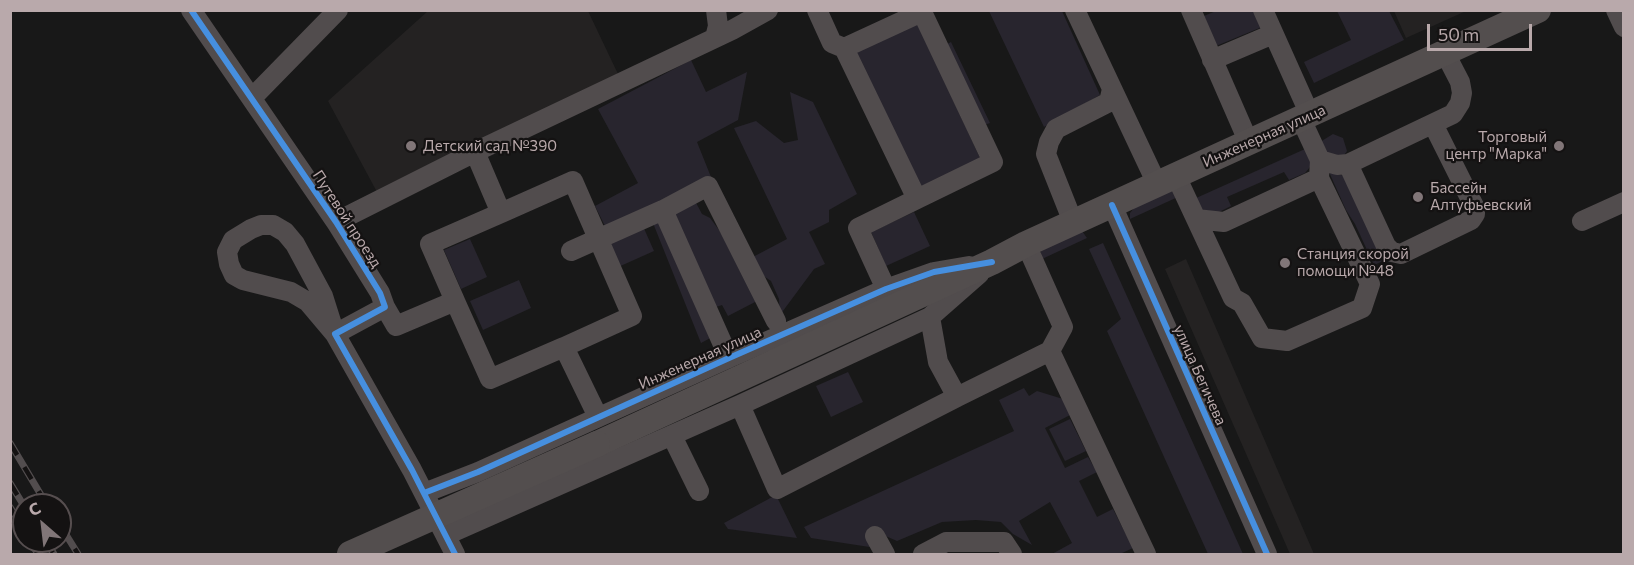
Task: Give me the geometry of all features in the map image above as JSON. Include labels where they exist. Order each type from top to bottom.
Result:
[{"type":"main road","name":"Инженерная улица","points":[[992,262],[1073,222],[1538,10]]},
{"type":"main road","points":[[350,555],[992,262]]},
{"type":"street","name":"Путевой проезд","points":[[192,10],[363,263],[385,307]]},
{"type":"street","points":[[252,98],[338,10]]},
{"type":"street","points":[[715,38],[718,26],[716,10]]},
{"type":"street","points":[[336,222],[768,10]]},
{"type":"street","points":[[817,10],[832,43],[844,48],[917,199]]},
{"type":"street","points":[[1075,10],[1112,89],[1166,180],[1196,219],[1233,298],[1242,303],[1262,338],[1287,341],[1362,308],[1370,284],[1319,169],[1306,117],[1263,10]]},
{"type":"street","points":[[1191,10],[1249,143]]},
{"type":"street","points":[[1616,10],[1623,27]]},
{"type":"street","points":[[844,48],[922,12],[993,162],[858,228],[886,289]]},
{"type":"street","points":[[1212,60],[1273,34]]},
{"type":"street","points":[[1196,219],[1224,222],[1319,169],[1348,164],[1453,114],[1460,103],[1462,93],[1460,82],[1446,53]]},
{"type":"street","points":[[1073,222],[1046,154],[1048,142],[1056,129],[1109,102],[1112,89]]},
{"type":"street","points":[[1348,164],[1386,246],[1392,252],[1401,254],[1471,220],[1475,214],[1475,208],[1433,124]]},
{"type":"street","points":[[475,152],[501,213]]},
{"type":"street","points":[[573,181],[598,239],[632,316],[490,379],[430,244],[573,181]]},
{"type":"street","points":[[571,251],[663,210],[708,186],[776,321]]},
{"type":"street","points":[[1582,221],[1623,202]]},
{"type":"street","name":"улица Бегичева","points":[[1112,205],[1267,555]]},
{"type":"street","points":[[663,210],[729,358]]},
{"type":"street","points":[[335,334],[323,296],[285,232],[273,225],[261,225],[233,240],[227,252],[234,275],[243,280],[291,292],[308,302],[335,334],[424,494],[455,555]]},
{"type":"street","points":[[740,405],[777,489],[1050,351],[1063,327],[1026,244]]},
{"type":"street","name":"Инженерная улица","points":[[424,494],[886,289],[934,272],[992,262]]},
{"type":"street","name":"Инженерная улица","points":[[446,535],[740,405],[930,317],[992,262]]},
{"type":"street","points":[[335,334],[385,307],[396,326],[455,301]]},
{"type":"street","points":[[930,317],[938,362],[957,397]]},
{"type":"street","points":[[564,347],[597,417]]},
{"type":"street","points":[[1050,351],[1146,555]]},
{"type":"street","points":[[672,435],[699,491]]},
{"type":"street","points":[[875,536],[885,555]]},
{"type":"street","points":[[923,555],[945,542],[1004,542],[1012,555]]},
{"type":"shaded area","name":"Детский сад №390","points":[[428,11],[588,11],[618,74],[377,192],[328,101]]},
{"type":"shaded area","points":[[989,11],[1062,11],[1100,95],[1044,127]]},
{"type":"shaded area","points":[[1216,11],[1255,11],[1262,27],[1216,46],[1204,16]]},
{"type":"shaded area","points":[[1337,11],[1389,11],[1404,40],[1314,83],[1304,62],[1351,40]]},
{"type":"shaded area","points":[[1394,11],[1466,11],[1406,38]]},
{"type":"shaded area","points":[[917,22],[981,160],[919,189],[853,51]]},
{"type":"shaded area","points":[[951,42],[990,123],[984,125],[945,45]]},
{"type":"shaded area","points":[[691,60],[706,92],[747,72],[738,120],[697,142],[711,177],[606,228],[595,206],[638,183],[598,109]]},
{"type":"shaded area","points":[[790,92],[813,102],[857,194],[829,210],[829,222],[809,232],[825,264],[814,269],[780,315],[779,299],[771,281],[759,273],[751,258],[787,239],[734,128],[756,121],[784,143],[798,140]]},
{"type":"shaded area","points":[[1333,134],[1343,138],[1347,151],[1343,157],[1330,157],[1320,142]]},
{"type":"shaded area","points":[[1305,149],[1310,159],[1310,167],[1305,173],[1289,180],[1284,172],[1227,197],[1231,206],[1213,215],[1200,213],[1194,199]]},
{"type":"shaded area","points":[[1329,172],[1345,176],[1385,260],[1374,265]]},
{"type":"shaded area","points":[[1176,187],[1180,196],[1130,219],[1130,213],[1134,208]]},
{"type":"shaded area","points":[[695,201],[702,214],[710,218],[731,246],[757,301],[728,316],[722,305],[713,308],[670,212]]},
{"type":"shaded area","points":[[914,212],[930,246],[886,266],[871,232]]},
{"type":"shaded area","points":[[662,219],[714,336],[701,343],[653,223]]},
{"type":"shaded area","points":[[642,224],[654,251],[616,268],[604,241]]},
{"type":"shaded area","points":[[1082,231],[1087,238],[1042,259],[1040,247]]},
{"type":"shaded area","points":[[470,239],[487,277],[461,289],[444,250]]},
{"type":"shaded area","points":[[1103,243],[1243,554],[1208,554],[1107,331],[1121,319],[1089,249]]},
{"type":"shaded area","points":[[1186,259],[1314,554],[1290,554],[1165,269]]},
{"type":"shaded area","points":[[519,280],[531,308],[483,330],[470,301]]},
{"type":"shaded area","points":[[848,372],[863,402],[831,417],[816,386]]},
{"type":"shaded area","points":[[1024,388],[1029,396],[1037,391],[1063,399],[1072,414],[1045,428],[1065,468],[1088,457],[1097,472],[1079,481],[1097,517],[1113,509],[1133,548],[1120,554],[1052,554],[1072,543],[1050,502],[1019,521],[1032,545],[1013,534],[1001,522],[976,520],[942,522],[897,541],[881,534],[876,548],[811,538],[804,527],[1014,431],[999,400]]},
{"type":"shaded area","points":[[1070,419],[1086,451],[1065,461],[1049,429]]},
{"type":"shaded area","points":[[776,495],[797,538],[728,529],[724,523]]},
{"type":"railway","points":[[10,443],[40,493]]},
{"type":"railway","points":[[10,483],[16,493]]},
{"type":"railway","points":[[72,544],[78,554]]},
{"type":"cycle path","points":[[191,10],[336,222],[380,293],[385,307],[335,334],[412,470],[455,554]]},
{"type":"cycle path","points":[[1112,205],[1267,554]]},
{"type":"cycle path","points":[[424,493],[478,472],[886,289],[934,272],[992,262]]},
{"type":"place","name":"Детский сад №390","points":[[411,146]]},
{"type":"place","name":"Торговый центр \"Марка\"","points":[[1559,146]]},
{"type":"place","name":"Бассейн Алтуфьевский","points":[[1418,197]]},
{"type":"place","name":"Станция скорой помощи №48","points":[[1285,263]]}]
